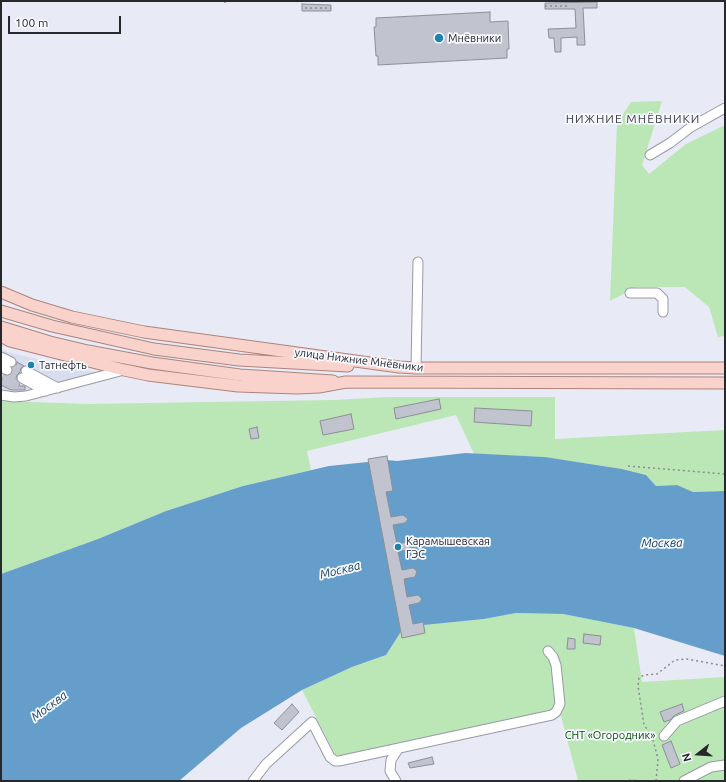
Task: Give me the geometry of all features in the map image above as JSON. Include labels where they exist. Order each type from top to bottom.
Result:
[{"type":"main road","name":"улица Нижние Мнёвники","points":[[1,292],[32,305],[72,317],[144,332],[399,367],[627,369],[725,368]]},
{"type":"main road","points":[[1,311],[52,326],[154,349],[239,360],[321,365],[399,367]]},
{"type":"main road","points":[[1,327],[50,342],[152,363],[240,375],[346,382]]},
{"type":"main road","name":"улица Нижние Мнёвники","points":[[1,336],[17,343],[148,375],[257,388],[319,387],[346,382],[725,384]]},
{"type":"street","points":[[650,155],[670,143],[691,126],[725,108]]},
{"type":"street","points":[[416,368],[418,262]]},
{"type":"street","points":[[630,293],[657,293],[663,300],[663,312]]},
{"type":"street","points":[[1,357],[5,368]]},
{"type":"street","points":[[626,384],[627,369]]},
{"type":"street","points":[[1,395],[17,397],[124,370]]},
{"type":"street","points":[[23,377],[52,389],[36,385],[23,377]]},
{"type":"street","points":[[253,781],[266,764],[312,722],[330,756],[335,761],[342,761],[552,715],[556,712],[560,704],[556,665],[548,651]]},
{"type":"street","points":[[664,736],[677,721],[725,701]]},
{"type":"street","points":[[396,781],[390,771],[392,760],[398,749]]},
{"type":"street","points":[[684,781],[711,767],[725,765]]},
{"type":"path","points":[[546,6],[570,6]]},
{"type":"path","points":[[305,8],[331,8]]},
{"type":"path","points":[[628,466],[725,474]]},
{"type":"path","points":[[656,781],[658,759],[652,736],[644,724],[638,686],[639,678],[644,675],[657,674],[675,660],[687,659],[725,666]]},
{"type":"path","points":[[629,781],[642,781]]},
{"type":"shaded area","name":"Татнефть","points":[[1,349],[7,352],[116,377],[36,398],[1,397]]},
{"type":"green space","points":[[662,101],[642,165],[649,174],[686,144],[725,125],[725,336],[718,337],[709,307],[685,287],[636,287],[610,301],[617,124],[631,102]]},
{"type":"green space","points":[[389,397],[555,397],[555,439],[725,430],[725,491],[692,492],[677,485],[656,486],[646,475],[622,469],[545,457],[474,454],[456,415],[307,451],[311,470],[243,486],[166,511],[98,539],[1,574],[1,401],[87,404],[333,400]]},
{"type":"green space","name":"СНТ «Огородник»","points":[[516,613],[563,614],[634,628],[642,682],[725,677],[725,781],[578,781],[561,716],[338,760],[302,690],[352,667],[386,655],[404,627],[484,619]]},
{"type":"water","name":"Москва","points":[[465,453],[545,457],[622,469],[646,475],[656,486],[677,485],[693,492],[725,491],[725,656],[634,628],[563,614],[516,613],[484,619],[404,627],[386,655],[352,667],[302,690],[241,728],[179,781],[1,781],[1,574],[98,539],[166,511],[243,486],[329,466],[387,460],[397,461]]},
{"type":"building","points":[[597,2],[597,8],[583,8],[585,45],[577,45],[577,37],[561,38],[561,52],[555,52],[554,38],[549,38],[548,29],[576,28],[575,9],[545,9],[545,3]]},
{"type":"building","points":[[302,4],[331,5],[331,11],[302,11]]},
{"type":"building","points":[[490,12],[490,22],[508,21],[509,49],[507,49],[507,58],[378,65],[374,27],[376,27],[376,18]]},
{"type":"building","points":[[17,362],[24,366],[17,375],[16,379],[20,384],[18,386],[25,386],[25,390],[11,390],[1,385],[4,375],[11,375],[12,368]]},
{"type":"building","points":[[439,399],[441,409],[396,419],[394,408]]},
{"type":"building","points":[[475,408],[532,411],[531,426],[474,422]]},
{"type":"building","points":[[351,414],[354,429],[323,435],[320,421]]},
{"type":"building","points":[[257,427],[259,438],[251,439],[249,429]]},
{"type":"building","name":"Карамышевская ГЭС","points":[[387,456],[393,491],[386,492],[391,517],[403,515],[408,519],[405,523],[393,525],[397,544],[408,542],[412,545],[410,549],[398,552],[402,570],[413,568],[417,571],[415,577],[404,579],[407,597],[418,595],[422,599],[419,603],[409,605],[413,624],[423,622],[425,633],[402,638],[368,459]]},
{"type":"building","points":[[584,634],[601,636],[600,645],[583,643]]},
{"type":"building","points":[[568,638],[575,639],[575,649],[567,649]]},
{"type":"building","points":[[292,704],[299,712],[282,730],[274,723]]},
{"type":"building","points":[[682,704],[684,711],[664,722],[660,712]]},
{"type":"building","points":[[671,741],[680,764],[671,768],[662,745]]},
{"type":"building","points":[[432,757],[434,764],[410,768],[408,763]]},
{"type":"tunnel","points":[[9,366],[24,375]]},
{"type":"tunnel","points":[[4,374],[20,383]]},
{"type":"place","name":"Мнёвники","points":[[439,38]]},
{"type":"place","name":"Татнефть","points":[[31,365]]},
{"type":"place","name":"Карамышевская ГЭС","points":[[398,547]]},
{"type":"district","name":"НИЖНИЕ МНЁВНИКИ","points":[[633,119]]}]
